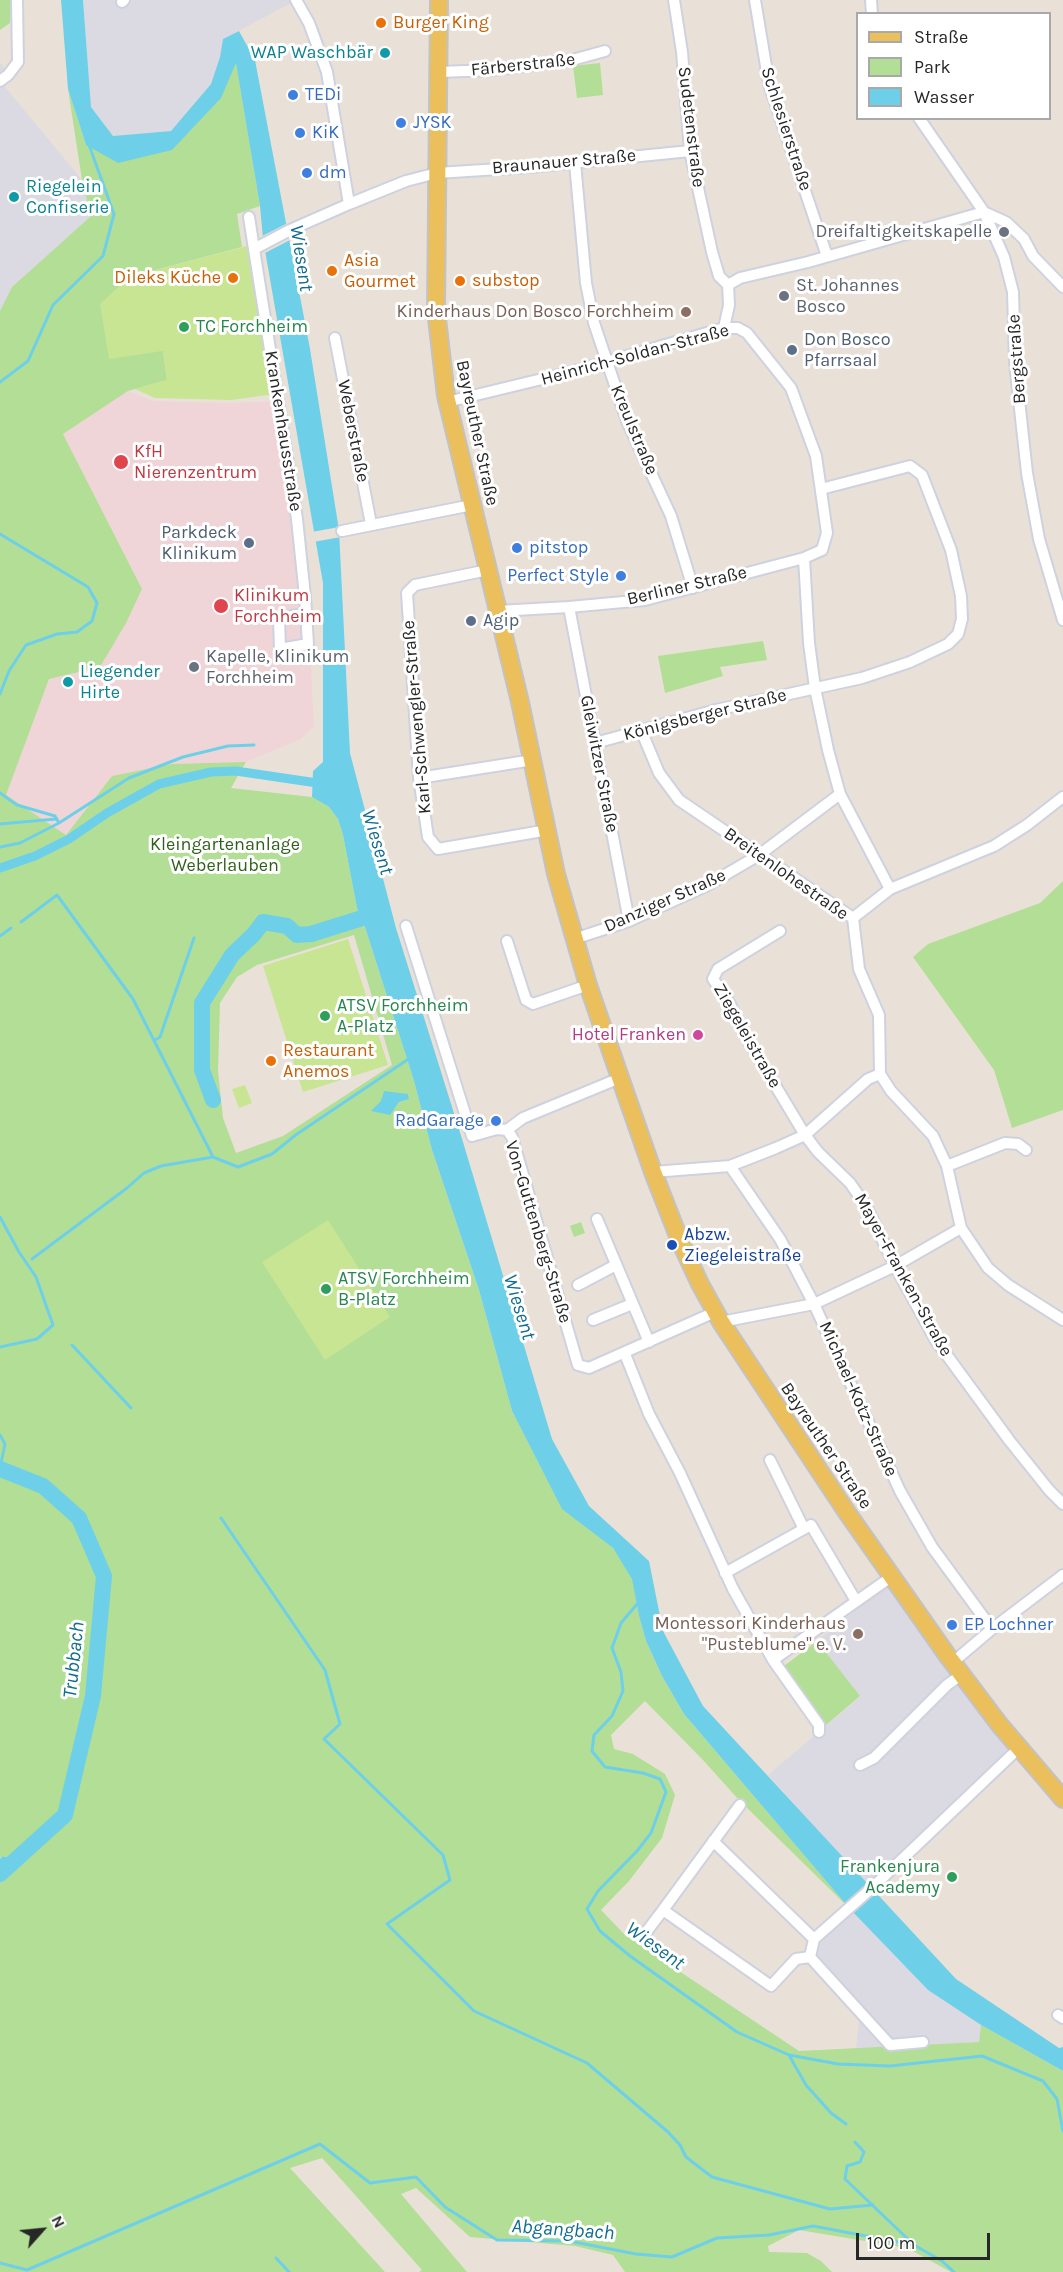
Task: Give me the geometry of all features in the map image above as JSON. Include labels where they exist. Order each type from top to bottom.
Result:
[{"type":"main road","name":"Bayreuther Straße","points":[[439,0],[436,310],[447,402],[533,760],[556,874],[613,1082],[653,1172],[680,1241],[718,1317],[758,1381],[956,1669],[1063,1799]]},
{"type":"street","points":[[0,81],[18,62],[17,0]]},
{"type":"street","points":[[296,0],[309,23],[327,72],[349,204]]},
{"type":"street","name":"Sudetenstraße","points":[[674,0],[690,151],[712,252],[720,276],[728,285]]},
{"type":"street","name":"Schlesierstraße","points":[[755,0],[769,84],[827,256]]},
{"type":"street","name":"Färberstraße","points":[[439,72],[493,70],[572,60],[605,51]]},
{"type":"street","name":"Bergstraße","points":[[920,120],[984,212],[1004,257],[1013,292],[1015,363],[1027,473],[1039,539],[1059,589],[1063,620]]},
{"type":"street","name":"Braunauer Straße","points":[[437,173],[575,163],[690,151]]},
{"type":"street","name":"Kreulstraße","points":[[575,163],[586,283],[594,323],[627,421],[671,516],[693,588]]},
{"type":"street","points":[[258,247],[349,204],[406,181],[437,173]]},
{"type":"street","points":[[724,328],[729,305],[728,285],[740,278],[984,212],[1006,222],[1024,239],[1033,256],[1063,287]]},
{"type":"street","name":"Krankenhausstraße","points":[[249,217],[258,247],[298,529],[306,614]]},
{"type":"street","points":[[729,305],[738,328]]},
{"type":"street","name":"Heinrich-Soldan-Straße","points":[[447,402],[575,371],[724,328],[738,328],[747,333],[791,388],[816,456],[827,533],[822,550],[804,558]]},
{"type":"street","name":"Weberstraße","points":[[335,338],[371,524]]},
{"type":"street","name":"Königsberger Straße","points":[[596,743],[716,710],[862,678],[910,662],[948,644],[958,634],[962,619],[961,596],[951,550],[922,475],[910,466],[821,489]]},
{"type":"street","points":[[342,531],[472,506]]},
{"type":"street","points":[[804,558],[809,643],[815,688],[840,794],[890,889]]},
{"type":"street","name":"Berliner Straße","points":[[498,611],[645,600],[804,558]]},
{"type":"street","name":"Karl-Schwengler-Straße","points":[[488,570],[415,585],[406,593],[419,778],[428,837],[438,849],[548,830]]},
{"type":"street","name":"Gleiwitzer Straße","points":[[569,607],[629,921]]},
{"type":"street","name":"Breitenlohestraße","points":[[641,730],[659,773],[679,800],[853,918],[859,969],[879,1015],[880,1074]]},
{"type":"street","points":[[419,778],[533,760]]},
{"type":"street","name":"Danziger Straße","points":[[574,939],[629,921],[706,886],[759,855],[840,794]]},
{"type":"street","points":[[853,918],[890,889],[994,846],[1027,825],[1063,797]]},
{"type":"street","name":"Von-Guttenberg-Straße","points":[[406,926],[472,1136],[497,1129],[507,1130],[512,1137],[578,1365],[589,1368],[649,1342],[718,1317],[814,1304],[895,1266],[961,1228]]},
{"type":"street","name":"Ziegeleistraße","points":[[780,931],[718,969],[713,979],[805,1135]]},
{"type":"street","points":[[507,941],[526,1000],[533,1004],[588,985]]},
{"type":"street","points":[[653,1172],[730,1166],[805,1135],[868,1079],[880,1074],[891,1091],[933,1136],[947,1166],[961,1228],[988,1268],[1008,1285],[1063,1320]]},
{"type":"street","points":[[507,1130],[523,1118],[613,1082]]},
{"type":"street","name":"Mayer-Franken-Straße","points":[[805,1135],[818,1152],[850,1183],[866,1206],[895,1266],[935,1338],[1009,1440],[1063,1504]]},
{"type":"street","points":[[947,1166],[1005,1143],[1018,1144],[1026,1150]]},
{"type":"street","name":"Michael-Kotz-Straße","points":[[730,1166],[780,1239],[814,1304],[900,1491],[932,1547],[992,1629]]},
{"type":"street","points":[[597,1219],[649,1342]]},
{"type":"street","points":[[578,1285],[616,1265]]},
{"type":"street","points":[[593,1320],[632,1304]]},
{"type":"street","points":[[625,1354],[649,1414],[683,1478],[725,1573],[773,1660],[819,1725],[819,1732]]},
{"type":"street","points":[[770,1460],[804,1529]]},
{"type":"street","points":[[725,1573],[812,1525],[856,1601]]},
{"type":"street","points":[[860,1765],[874,1758],[947,1685],[956,1669],[992,1629],[1063,1575]]},
{"type":"street","points":[[773,1660],[891,1577]]},
{"type":"street","points":[[810,1957],[814,1939],[844,1914],[1020,1748]]},
{"type":"street","points":[[647,1931],[740,1805]]},
{"type":"street","points":[[713,1841],[814,1939]]},
{"type":"street","points":[[663,1910],[771,1986],[796,1959],[810,1957]]},
{"type":"street","points":[[810,1957],[890,2045],[923,2042]]},
{"type":"shaded area","points":[[83,0],[295,1],[223,39],[211,84],[171,131],[113,136],[91,107]]},
{"type":"shaded area","points":[[0,62],[8,75],[5,87],[82,180],[91,216],[12,287],[0,311]]},
{"type":"shaded area","name":"Klinikum Forchheim","points":[[128,391],[153,401],[231,403],[275,401],[307,587],[314,726],[301,739],[246,762],[112,776],[66,835],[5,795],[49,679],[100,667],[142,589],[63,434]]},
{"type":"shaded area","points":[[893,1580],[1017,1747],[870,1887],[768,1775],[860,1697],[817,1641]]},
{"type":"shaded area","points":[[849,1908],[928,1990],[981,2025],[979,2042],[856,2049],[860,2011],[811,1961],[817,1939]]},
{"type":"green space","points":[[0,0],[11,0],[10,23],[0,30]]},
{"type":"green space","name":"Kleingartenanlage Weberlauben","points":[[236,61],[260,206],[237,214],[242,247],[129,277],[163,350],[167,380],[128,391],[63,434],[142,589],[126,623],[100,667],[49,679],[6,795],[66,835],[112,776],[172,764],[246,762],[231,788],[312,797],[329,807],[338,819],[357,908],[414,1081],[432,1150],[479,1290],[512,1411],[562,1508],[613,1548],[633,1579],[646,1641],[662,1676],[684,1714],[849,1908],[739,1800],[645,1701],[611,1735],[614,1749],[633,1754],[665,1774],[675,1795],[662,1838],[629,1881],[601,1910],[625,1935],[799,2051],[979,2042],[981,2025],[1063,2071],[1063,2272],[951,2272],[907,2248],[799,2230],[768,2246],[769,2252],[807,2253],[821,2261],[832,2272],[625,2272],[613,2255],[575,2246],[470,2237],[416,2188],[401,2194],[467,2272],[419,2272],[422,2270],[322,2158],[290,2168],[385,2272],[0,2272],[0,1883],[23,1863],[3,1856],[0,1859],[0,311],[12,287],[91,216],[82,180],[68,89],[86,145],[172,150]],"holes":[[[354,935],[392,1065],[283,1136],[236,1153],[223,1118],[218,1071],[220,1003],[237,977],[257,965]]]},
{"type":"green space","points":[[600,63],[603,95],[577,98],[573,66]]},
{"type":"green space","name":"TC Forchheim","points":[[251,245],[275,394],[231,400],[155,398],[135,389],[167,380],[163,351],[109,359],[100,304],[129,277]]},
{"type":"green space","points":[[763,641],[767,660],[720,667],[723,676],[665,693],[658,656]]},
{"type":"green space","points":[[1063,881],[1063,1110],[1012,1128],[994,1070],[913,957],[928,944],[1040,903]]},
{"type":"green space","name":"ATSV Forchheim A-Platz","points":[[348,939],[388,1065],[303,1092],[263,966]]},
{"type":"green space","points":[[245,1085],[252,1103],[239,1108],[232,1089]]},
{"type":"green space","name":"ATSV Forchheim B-Platz","points":[[328,1220],[390,1317],[325,1360],[262,1262]]},
{"type":"green space","points":[[581,1222],[585,1233],[574,1237],[570,1226]]},
{"type":"green space","points":[[817,1641],[860,1696],[825,1726],[784,1666]]},
{"type":"water","points":[[61,0],[83,0],[91,107],[113,136],[171,131],[211,84],[223,39],[239,31],[255,60],[310,349],[339,530],[350,753],[396,928],[552,1439],[589,1506],[649,1561],[663,1631],[703,1706],[956,1979],[1059,2048],[1063,2047],[1063,2071],[981,2025],[928,1990],[849,1908],[684,1714],[662,1676],[646,1641],[632,1579],[613,1548],[562,1509],[512,1411],[479,1290],[432,1150],[414,1081],[357,908],[338,819],[329,807],[312,797],[313,771],[323,762],[323,583],[263,239],[260,206],[236,63],[221,98],[172,150],[118,163],[86,145],[68,89]]},
{"type":"water","points":[[384,1091],[408,1094],[409,1099],[399,1102],[390,1115],[371,1111],[381,1101]]},
{"type":"water","points":[[3,1856],[23,1863],[0,1883],[0,1859]]},
{"type":"pier","points":[[288,223],[290,240],[263,254],[260,237]]},
{"type":"pier","points":[[339,527],[341,537],[313,542],[312,532]]},
{"type":"waterway","points":[[0,382],[28,361],[53,305],[103,256],[114,214],[89,145]]},
{"type":"waterway","points":[[0,534],[88,587],[97,603],[92,621],[77,632],[57,634],[26,645],[9,671],[0,694]]},
{"type":"waterway","points":[[0,847],[20,843],[59,823],[129,778],[183,757],[228,746],[254,745]]},
{"type":"waterway","points":[[0,868],[35,856],[69,839],[107,813],[159,784],[211,772],[236,771],[324,784]]},
{"type":"waterway","points":[[0,793],[17,805],[55,816],[59,823]]},
{"type":"waterway","points":[[0,824],[56,819]]},
{"type":"waterway","points":[[21,922],[57,895],[133,999],[213,1157]]},
{"type":"waterway","points":[[213,1100],[202,1070],[202,1003],[232,955],[263,922],[287,926],[297,935],[311,934],[375,914]]},
{"type":"waterway","points":[[0,936],[11,928]]},
{"type":"waterway","points":[[155,1040],[160,1037],[194,938]]},
{"type":"waterway","points":[[32,1259],[144,1173],[161,1166],[213,1157],[238,1167],[272,1154],[297,1134],[410,1058]]},
{"type":"waterway","points":[[0,1217],[36,1277],[53,1325],[37,1339],[0,1347]]},
{"type":"waterway","points":[[72,1345],[131,1408]]},
{"type":"waterway","points":[[0,1435],[5,1444],[0,1468]]},
{"type":"waterway","name":"Trubbach","points":[[0,1469],[43,1486],[79,1518],[104,1576],[93,1696],[65,1815],[0,1874]]},
{"type":"waterway","points":[[221,1518],[325,1670],[340,1724],[324,1739],[443,1855],[450,1880],[387,1924],[474,2011],[587,2063],[668,2132],[680,2145],[686,2157],[712,2177],[830,2209],[873,2205]]},
{"type":"waterway","name":"Wiesent","points":[[638,1603],[621,1623],[612,1648],[621,1672],[623,1691],[612,1716],[594,1735],[592,1751],[605,1767],[643,1773],[660,1779],[666,1792],[651,1833],[637,1851],[598,1891],[587,1909],[600,1931],[630,1956],[737,2032],[789,2055],[838,2064],[890,2066],[982,2056],[1043,2081],[1057,2099],[1063,2131]]},
{"type":"waterway","points":[[790,2057],[806,2085],[831,2113],[846,2124]]},
{"type":"waterway","points":[[855,2142],[864,2152],[860,2162],[847,2166],[845,2179],[913,2244]]},
{"type":"waterway","name":"Abgangbach","points":[[0,2263],[27,2270],[320,2144],[370,2183],[416,2177],[445,2207],[497,2240],[569,2241],[636,2254],[672,2257],[717,2238],[769,2235],[813,2226],[914,2245],[942,2261],[954,2272]]},
{"type":"waterway","points":[[276,2258],[289,2272]]},
{"type":"place","name":"Burger King","points":[[381,23]]},
{"type":"place","name":"WAP Waschbär","points":[[385,53]]},
{"type":"place","name":"TEDi","points":[[293,95]]},
{"type":"place","name":"JYSK","points":[[401,123]]},
{"type":"place","name":"KiK","points":[[300,133]]},
{"type":"place","name":"dm","points":[[307,173]]},
{"type":"place","name":"Riegelein Confiserie","points":[[14,197]]},
{"type":"place","name":"Dreifaltigkeitskapelle","points":[[1004,232]]},
{"type":"place","name":"Asia Gourmet","points":[[332,271]]},
{"type":"place","name":"Dileks Küche","points":[[233,278]]},
{"type":"place","name":"substop","points":[[460,281]]},
{"type":"place","name":"St. Johannes Bosco","points":[[784,296]]},
{"type":"place","name":"Kinderhaus Don Bosco Forchheim","points":[[686,312]]},
{"type":"place","name":"TC Forchheim","points":[[184,327]]},
{"type":"place","name":"Don Bosco Pfarrsaal","points":[[792,350]]},
{"type":"place","name":"KfH Nierenzentrum","points":[[121,462]]},
{"type":"place","name":"Parkdeck Klinikum","points":[[249,543]]},
{"type":"place","name":"pitstop","points":[[517,548]]},
{"type":"place","name":"Perfect Style","points":[[621,576]]},
{"type":"place","name":"Klinikum Forchheim","points":[[221,606]]},
{"type":"place","name":"Agip","points":[[471,621]]},
{"type":"place","name":"Kapelle, Klinikum Forchheim","points":[[194,667]]},
{"type":"place","name":"Liegender Hirte","points":[[68,682]]},
{"type":"place","name":"ATSV Forchheim A-Platz","points":[[325,1016]]},
{"type":"place","name":"Hotel Franken","points":[[698,1035]]},
{"type":"place","name":"Restaurant Anemos","points":[[271,1061]]},
{"type":"place","name":"RadGarage","points":[[496,1121]]},
{"type":"place","name":"Abzw. Ziegeleistraße","points":[[672,1245]]},
{"type":"place","name":"ATSV Forchheim B-Platz","points":[[326,1289]]},
{"type":"place","name":"EP Lochner","points":[[952,1625]]},
{"type":"place","name":"Montessori Kinderhaus \"Pusteblume\" e. V.","points":[[858,1634]]},
{"type":"place","name":"Frankenjura Academy","points":[[952,1877]]}]
